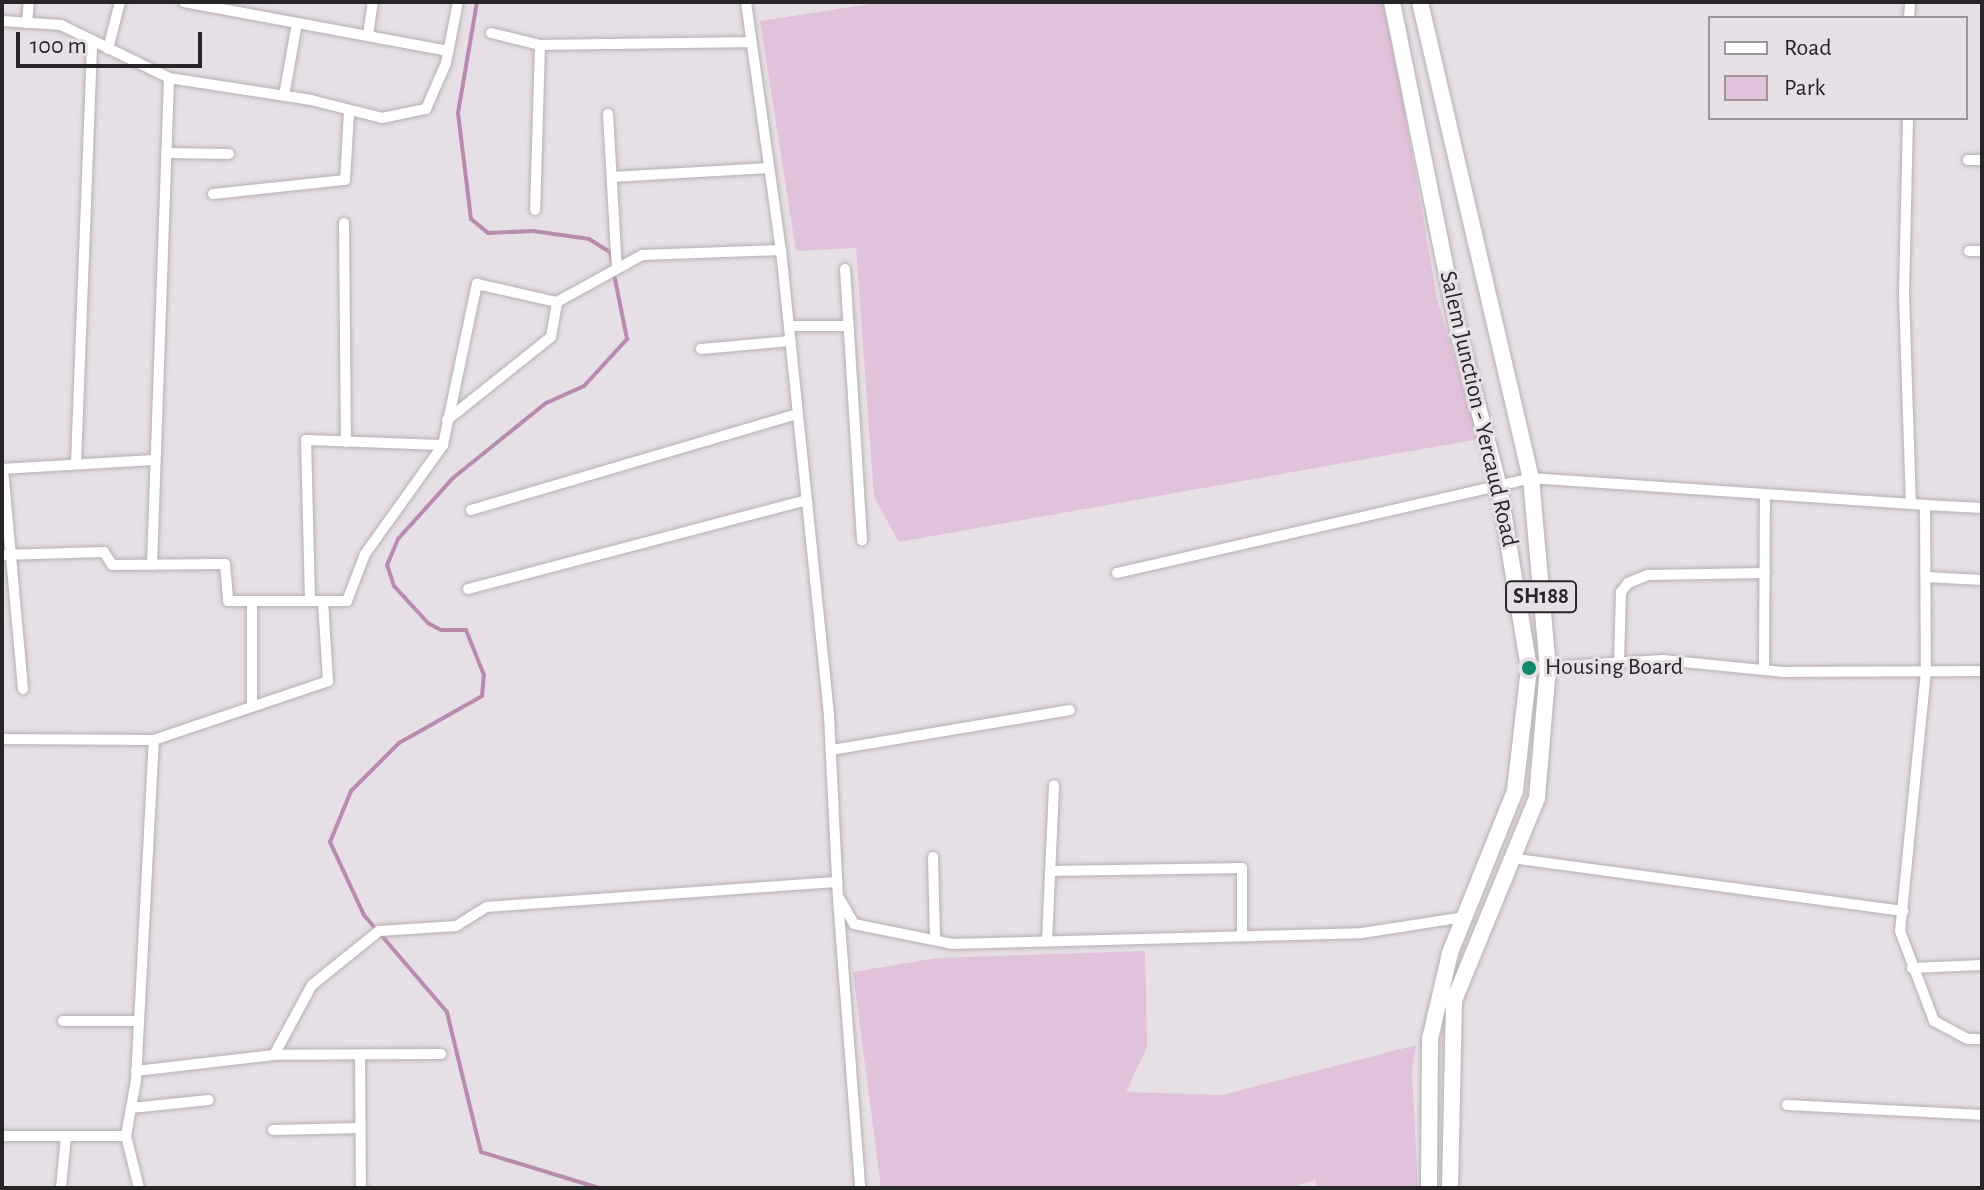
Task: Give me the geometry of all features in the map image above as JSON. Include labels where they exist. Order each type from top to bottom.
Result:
[{"type":"main road","name":"Salem Junction - Yercaud Road","points":[[1392,2],[1460,338],[1499,487],[1529,668],[1515,791],[1464,917],[1430,1039],[1429,1188]]},
{"type":"main road","name":"SH188","points":[[1420,2],[1483,289],[1531,478],[1548,667],[1537,798],[1454,1000],[1450,1188]]},
{"type":"street","points":[[27,23],[29,2]]},
{"type":"street","points":[[108,49],[120,2]]},
{"type":"street","points":[[189,2],[448,51]]},
{"type":"street","points":[[368,36],[373,2]]},
{"type":"street","points":[[2,21],[61,25],[169,78],[284,96],[382,118],[426,109],[448,51],[458,2]]},
{"type":"street","points":[[746,2],[781,250],[807,500],[831,750],[837,882],[860,1188]]},
{"type":"street","points":[[284,96],[297,23]]},
{"type":"street","points":[[491,33],[540,45],[751,42]]},
{"type":"street","points":[[76,463],[92,40]]},
{"type":"street","points":[[535,210],[540,45]]},
{"type":"street","points":[[152,565],[153,460],[169,78]]},
{"type":"street","points":[[213,194],[345,180],[349,112]]},
{"type":"street","points":[[608,114],[617,268]]},
{"type":"street","points":[[1908,120],[1904,294],[1911,504]]},
{"type":"street","points":[[166,153],[229,154]]},
{"type":"street","points":[[1968,160],[1982,160]]},
{"type":"street","points":[[612,177],[769,168]]},
{"type":"street","points":[[344,223],[346,442]]},
{"type":"street","points":[[7,555],[104,552],[112,565],[225,564],[228,601],[347,601],[365,554],[443,445],[477,284],[557,302],[642,255],[781,250]]},
{"type":"street","points":[[1969,251],[1982,251]]},
{"type":"street","points":[[845,269],[862,540]]},
{"type":"street","points":[[447,420],[551,337],[557,302]]},
{"type":"street","points":[[789,326],[848,326]]},
{"type":"street","points":[[701,349],[791,341]]},
{"type":"street","points":[[471,510],[798,414]]},
{"type":"street","points":[[310,601],[306,440],[443,445]]},
{"type":"street","points":[[23,689],[7,555],[2,469],[153,460]]},
{"type":"street","points":[[1117,573],[1531,478],[1765,497],[1982,508]]},
{"type":"street","points":[[1764,670],[1765,497]]},
{"type":"street","points":[[468,589],[807,500]]},
{"type":"street","points":[[1925,505],[1926,671],[1900,931],[1934,1021],[1968,1039],[1982,1039]]},
{"type":"street","points":[[1619,662],[1621,592],[1628,583],[1648,575],[1765,573]]},
{"type":"street","points":[[1926,577],[1982,580]]},
{"type":"street","points":[[252,601],[252,706]]},
{"type":"street","points":[[2,739],[154,740],[328,681],[323,601]]},
{"type":"street","points":[[1529,668],[1663,660],[1764,670],[1982,671]]},
{"type":"street","points":[[831,750],[1070,710]]},
{"type":"street","points":[[139,1188],[126,1136],[136,1071],[154,740]]},
{"type":"street","points":[[1047,941],[1054,785]]},
{"type":"street","points":[[933,857],[935,940]]},
{"type":"street","points":[[1511,858],[1903,911]]},
{"type":"street","points":[[1050,871],[1242,868],[1242,935]]},
{"type":"street","points":[[274,1055],[312,985],[379,931],[456,926],[487,907],[837,882]]},
{"type":"street","points":[[838,896],[854,924],[935,940],[1047,941],[1362,933],[1464,917]]},
{"type":"street","points":[[1912,968],[1982,965]]},
{"type":"street","points":[[63,1021],[139,1021]]},
{"type":"street","points":[[136,1071],[274,1055],[441,1054]]},
{"type":"street","points":[[360,1055],[361,1188]]},
{"type":"street","points":[[131,1108],[209,1100]]},
{"type":"street","points":[[1787,1105],[1982,1115]]},
{"type":"street","points":[[273,1130],[360,1128]]},
{"type":"street","points":[[2,1136],[126,1136]]},
{"type":"street","points":[[61,1188],[66,1136]]},
{"type":"green space","points":[[883,2],[1386,2],[1437,299],[1479,439],[899,542],[874,497],[856,248],[796,251],[760,21]]},
{"type":"green space","points":[[1145,951],[1147,1047],[1126,1092],[1222,1095],[1416,1045],[1412,1072],[1418,1188],[1317,1188],[1315,1180],[1289,1188],[881,1188],[853,972],[937,958]]},
{"type":"waterway","points":[[477,2],[458,113],[471,219],[488,233],[533,231],[589,239],[610,252],[613,265]]},
{"type":"waterway","points":[[599,1188],[481,1152],[447,1012],[364,915],[330,842],[351,791],[399,743],[482,696],[484,675],[466,630],[441,630],[428,623],[394,586],[387,565],[398,539],[453,478],[546,403],[584,386],[627,339],[614,274]]},
{"type":"place","name":"Housing Board","points":[[1529,668]]}]
